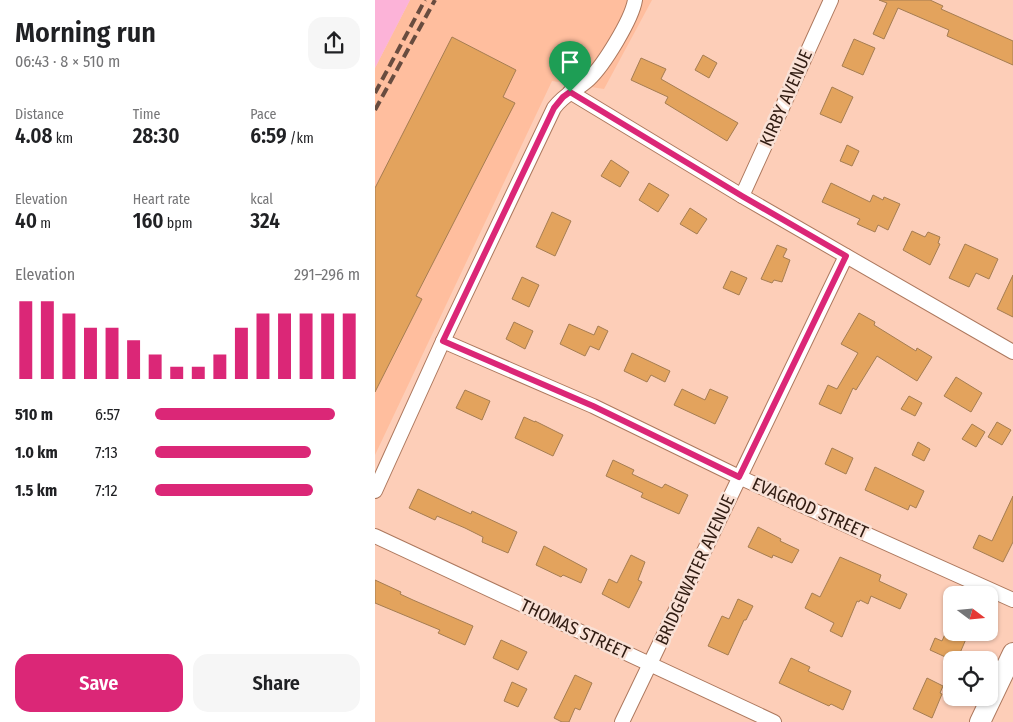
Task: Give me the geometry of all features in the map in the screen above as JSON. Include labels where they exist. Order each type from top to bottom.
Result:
[{"type":"street","points":[[375,491],[443,341],[554,108],[563,97],[588,80],[602,63],[632,14],[635,0]]},
{"type":"street","name":"KIRBY AVENUE","points":[[742,196],[831,0]]},
{"type":"street","points":[[570,92],[742,196],[1013,352]]},
{"type":"street","name":"BRIDGEWATER AVENUE","points":[[622,722],[846,256]]},
{"type":"street","name":"EVAGROD STREET","points":[[443,341],[593,406],[739,477],[1013,600]]},
{"type":"street","name":"THOMAS STREET","points":[[375,536],[774,722]]},
{"type":"street","points":[[980,722],[1013,653]]},
{"type":"shaded area","points":[[375,0],[410,0],[375,68]]},
{"type":"shaded area","points":[[410,0],[652,0],[604,89],[552,81],[375,455],[375,68]]},
{"type":"building","points":[[879,0],[930,0],[943,6],[941,9],[1013,41],[1013,65],[947,36],[949,30],[898,8],[884,39],[873,34],[887,3]]},
{"type":"building","points":[[452,37],[516,70],[503,97],[515,103],[416,296],[422,299],[375,392],[375,188]]},
{"type":"building","points":[[854,39],[875,48],[863,75],[842,66]]},
{"type":"building","points":[[703,55],[717,63],[709,78],[695,70]]},
{"type":"building","points":[[641,58],[666,69],[661,79],[738,123],[727,141],[665,103],[668,97],[631,80]]},
{"type":"building","points":[[832,87],[853,97],[841,123],[820,114]]},
{"type":"building","points":[[847,145],[859,151],[852,166],[840,161]]},
{"type":"building","points":[[611,160],[629,172],[620,187],[601,176]]},
{"type":"building","points":[[649,183],[669,195],[658,212],[639,200]]},
{"type":"building","points":[[831,183],[870,202],[873,195],[883,200],[884,197],[900,204],[888,230],[878,225],[875,232],[857,224],[860,219],[822,202]]},
{"type":"building","points":[[690,208],[707,219],[697,234],[680,224]]},
{"type":"building","points":[[552,212],[571,221],[555,256],[536,247]]},
{"type":"building","points":[[912,231],[925,237],[928,232],[940,237],[938,243],[940,244],[930,265],[903,250]]},
{"type":"building","points":[[965,244],[998,259],[989,279],[976,273],[969,287],[949,278]]},
{"type":"building","points":[[777,245],[787,249],[783,257],[790,260],[782,282],[774,280],[772,283],[761,279]]},
{"type":"building","points":[[731,271],[747,278],[739,295],[723,288]]},
{"type":"building","points":[[1013,275],[1013,317],[997,309]]},
{"type":"building","points":[[522,277],[539,285],[529,307],[512,299]]},
{"type":"building","points":[[859,313],[875,322],[874,325],[916,351],[917,348],[932,357],[917,381],[877,356],[856,390],[853,388],[841,414],[819,404],[828,385],[837,389],[858,353],[841,344]]},
{"type":"building","points":[[514,322],[533,331],[525,349],[506,339]]},
{"type":"building","points":[[569,324],[594,335],[598,326],[608,331],[599,350],[590,346],[585,356],[560,344]]},
{"type":"building","points":[[632,353],[670,371],[665,382],[651,375],[647,382],[624,371]]},
{"type":"building","points":[[956,377],[982,393],[971,412],[944,396]]},
{"type":"building","points":[[682,389],[705,400],[710,389],[728,397],[715,424],[674,405]]},
{"type":"building","points":[[465,390],[490,401],[482,420],[456,408]]},
{"type":"building","points":[[909,396],[922,403],[915,416],[901,409]]},
{"type":"building","points":[[524,417],[563,435],[553,456],[515,438]]},
{"type":"building","points":[[997,422],[1011,430],[1002,445],[988,437]]},
{"type":"building","points":[[972,424],[985,432],[976,447],[962,439]]},
{"type":"building","points":[[918,442],[930,449],[924,461],[912,455]]},
{"type":"building","points":[[832,448],[853,458],[846,474],[825,464]]},
{"type":"building","points":[[613,460],[634,470],[632,474],[662,488],[665,484],[688,495],[679,514],[641,497],[643,493],[606,476]]},
{"type":"building","points":[[875,467],[924,491],[916,508],[910,505],[908,510],[865,490]]},
{"type":"building","points":[[418,489],[471,514],[472,511],[517,532],[508,553],[482,542],[483,537],[465,528],[437,516],[435,520],[409,508]]},
{"type":"building","points":[[1013,496],[1013,542],[1003,562],[973,548],[979,535],[992,541]]},
{"type":"building","points":[[758,527],[799,550],[792,563],[773,555],[772,558],[748,547]]},
{"type":"building","points":[[544,546],[587,569],[581,583],[563,575],[561,577],[536,565]]},
{"type":"building","points":[[631,555],[645,562],[638,580],[642,582],[629,608],[602,594],[609,579],[617,583]]},
{"type":"building","points":[[840,557],[881,575],[879,581],[907,594],[900,609],[871,596],[868,604],[860,600],[859,602],[857,601],[842,637],[830,631],[834,623],[805,608],[812,593],[820,597]]},
{"type":"building","points":[[375,580],[401,592],[400,594],[473,626],[465,645],[438,633],[440,630],[375,603]]},
{"type":"building","points":[[738,599],[753,606],[746,620],[744,620],[728,655],[708,646],[722,616],[729,619]]},
{"type":"building","points":[[935,638],[942,641],[943,639],[943,641],[965,641],[961,651],[943,651],[943,656],[930,650]]},
{"type":"building","points":[[501,640],[527,652],[518,670],[493,658]]},
{"type":"building","points":[[791,658],[810,667],[808,671],[851,691],[843,710],[831,704],[829,706],[779,683]]},
{"type":"building","points":[[575,675],[592,683],[580,710],[575,708],[569,722],[562,722],[554,718]]},
{"type":"building","points":[[927,678],[943,686],[940,693],[942,694],[932,718],[913,709]]},
{"type":"building","points":[[512,682],[527,689],[518,707],[504,701]]},
{"type":"railway","points":[[375,93],[425,0]]},
{"type":"railway","points":[[375,110],[435,0]]},
{"type":"route","points":[[570,92],[742,196],[846,256],[739,477],[593,406],[443,341],[554,108],[570,92]]}]
